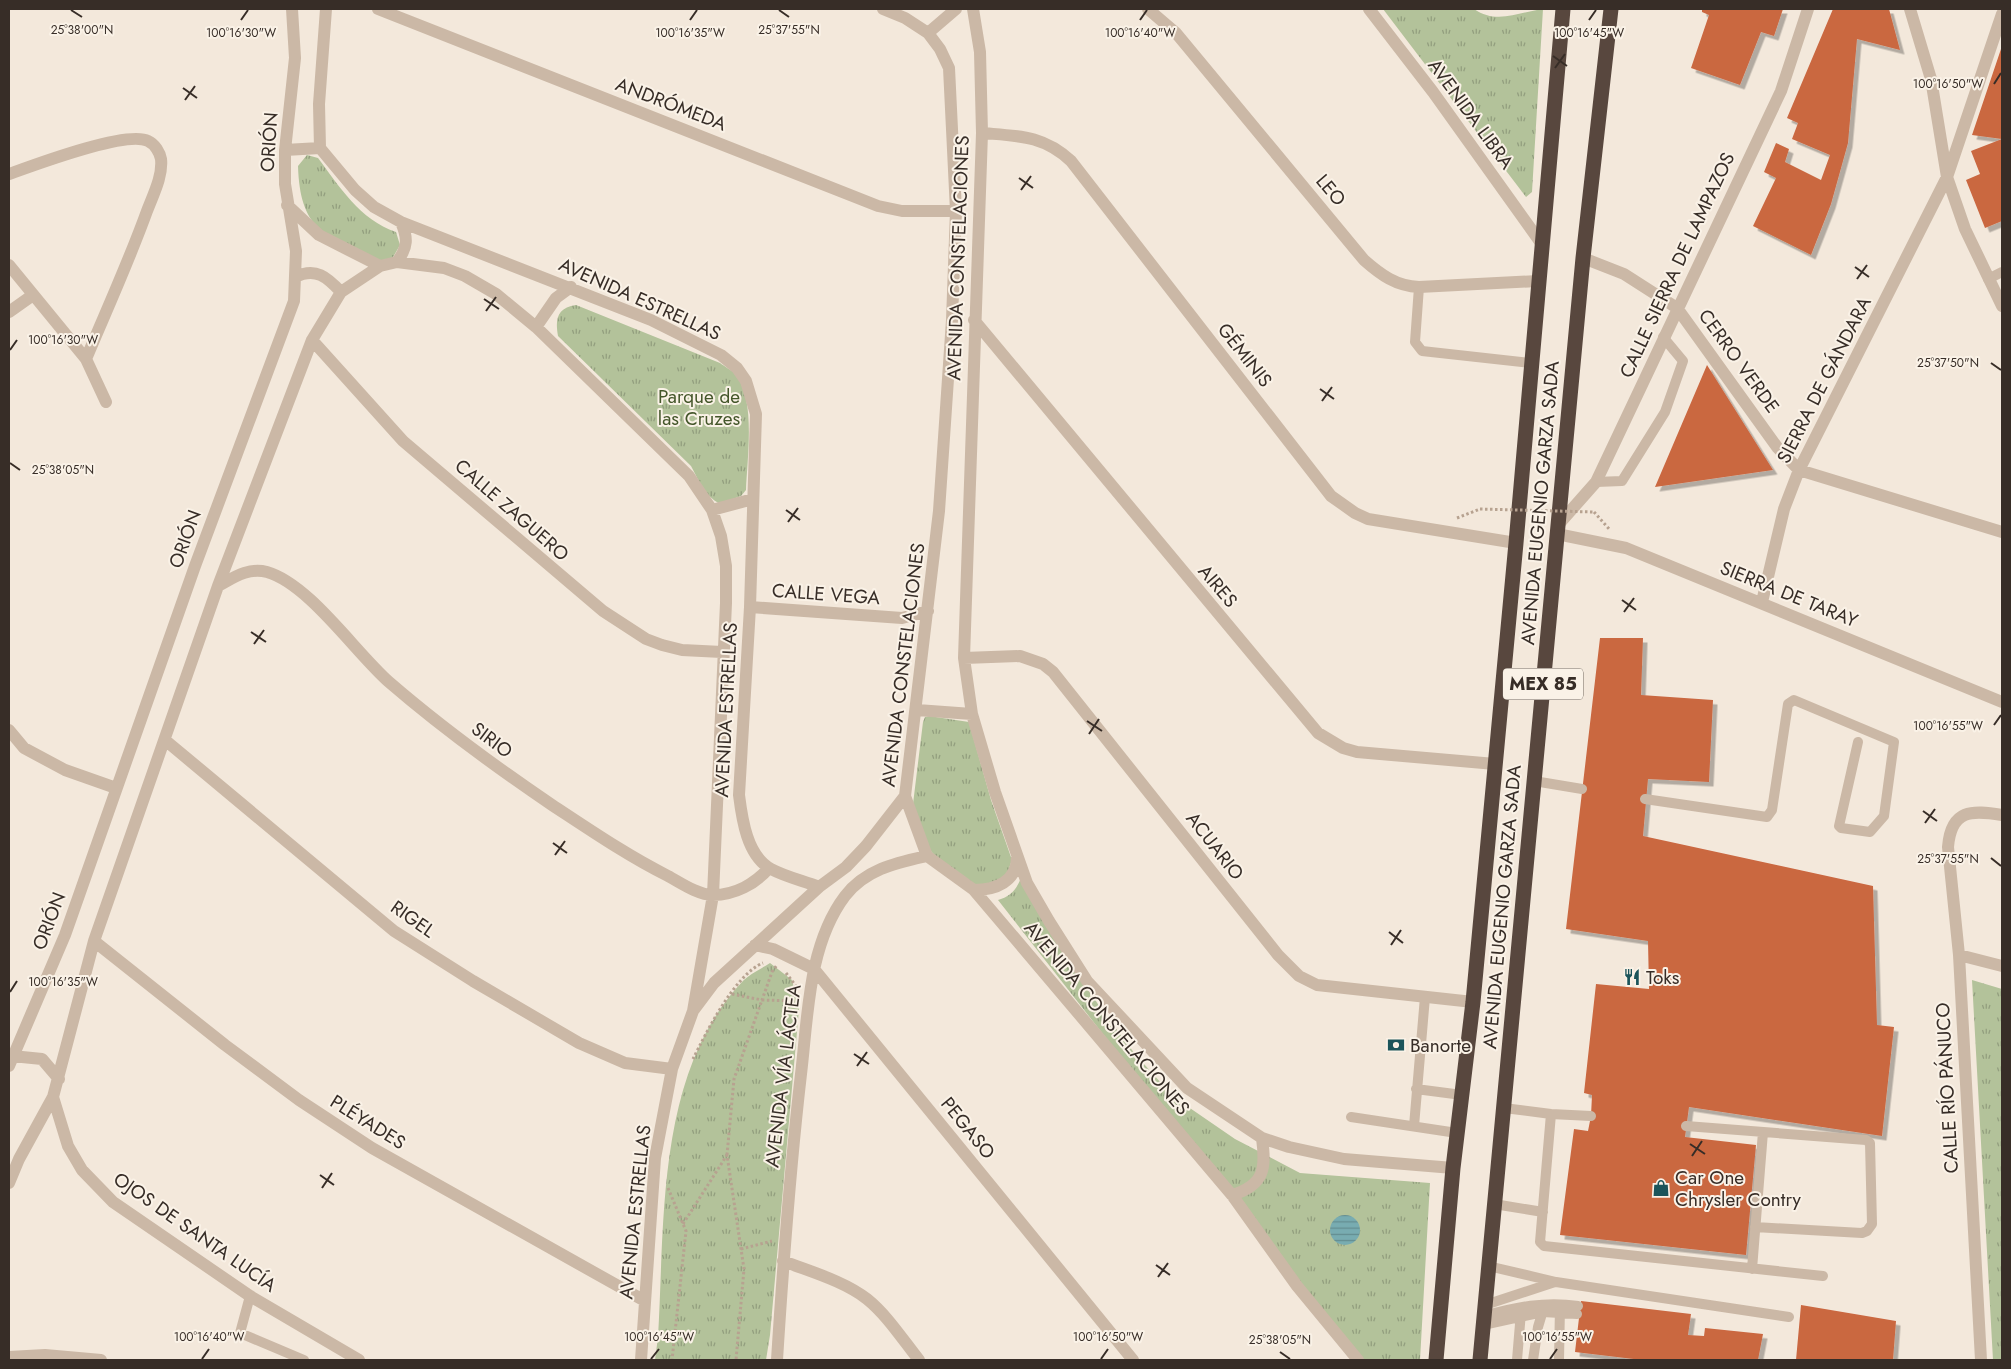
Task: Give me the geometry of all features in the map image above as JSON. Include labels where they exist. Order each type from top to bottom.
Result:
[{"type":"highway","name":"AVENIDA EUGENIO GARZA SADA","points":[[1436,1360],[1453,1168],[1473,1002],[1563,9]]},
{"type":"highway","name":"AVENIDA EUGENIO GARZA SADA","points":[[1480,1360],[1583,258],[1611,9]]},
{"type":"street","name":"ORIÓN","points":[[11,1061],[65,935],[195,566],[294,301],[296,251],[288,206],[285,150],[295,58],[292,9]]},
{"type":"street","points":[[285,150],[320,148],[319,104],[326,9]]},
{"type":"street","name":"ANDRÓMEDA","points":[[378,9],[878,206],[902,211],[956,211]]},
{"type":"street","name":"AVENIDA CONSTELACIONES","points":[[883,9],[905,18],[928,34],[940,48],[949,68],[956,211],[952,320],[940,511],[905,796],[927,856],[974,890],[1232,1195],[1297,1286],[1358,1360]]},
{"type":"street","points":[[928,34],[956,9]]},
{"type":"street","name":"AVENIDA CONSTELACIONES","points":[[973,9],[980,52],[982,133],[974,320],[964,658],[972,714],[995,792],[1027,883],[1048,922],[1088,981],[1187,1088],[1262,1138],[1289,1147],[1344,1159],[1453,1168]]},
{"type":"street","name":"LEO","points":[[1148,9],[1176,33],[1364,260],[1380,274],[1406,286],[1419,287],[1538,280]]},
{"type":"street","name":"AVENIDA LIBRA","points":[[1369,9],[1433,92],[1541,243]]},
{"type":"street","name":"CALLE SIERRA DE LAMPAZOS","points":[[1557,530],[1596,482],[1781,90],[1808,9]]},
{"type":"street","points":[[1910,9],[1931,79],[1947,177],[1965,229],[2002,306]]},
{"type":"street","name":"SIERRA DE GÁNDARA","points":[[1762,602],[1784,509],[1799,470],[1947,177],[2002,14]]},
{"type":"street","name":"GÉMINIS","points":[[982,133],[1039,140],[1062,153],[1070,161],[1331,496],[1342,505],[1368,519],[1516,543]]},
{"type":"street","points":[[9,174],[89,148],[123,140],[139,138],[149,141],[158,150],[161,160],[159,179],[131,256],[86,359]]},
{"type":"street","name":"AVENIDA ESTRELLAS","points":[[320,148],[355,190],[374,207],[401,222],[571,287],[651,320],[721,355],[737,368],[746,381],[756,414],[750,607],[738,795],[747,837],[754,852],[769,868]]},
{"type":"street","points":[[288,206],[319,235],[380,266]]},
{"type":"street","points":[[9,1183],[19,1158],[53,1097],[94,940],[218,586],[312,340],[341,292],[380,266],[397,262],[406,246],[406,236],[401,222]]},
{"type":"street","name":"CERRO VERDE","points":[[1583,258],[1624,274],[1677,308],[1777,447],[1799,470],[2002,532]]},
{"type":"street","name":"AVENIDA ESTRELLAS","points":[[397,262],[444,268],[465,276],[496,294],[536,327],[689,476],[712,510],[721,536],[726,566],[713,895],[692,1011],[672,1069],[655,1158],[641,1360]]},
{"type":"street","points":[[9,265],[86,359],[106,402]]},
{"type":"street","points":[[295,277],[312,272],[322,274],[341,292]]},
{"type":"street","points":[[536,327],[556,298],[571,287]]},
{"type":"street","points":[[9,312],[32,295]]},
{"type":"street","name":"AIRES","points":[[974,320],[1318,733],[1343,748],[1357,752],[1495,764]]},
{"type":"street","name":"CALLE ZAGUERO","points":[[312,340],[403,441],[603,611],[646,638],[662,645],[682,650],[722,652]]},
{"type":"street","points":[[712,510],[752,499]]},
{"type":"street","name":"SIERRA DE TARAY","points":[[1557,530],[1626,548],[1762,602],[2002,702]]},
{"type":"street","name":"SIRIO","points":[[218,586],[246,571],[265,571],[283,579],[310,600],[388,681],[484,759],[640,862],[700,892],[713,895]]},
{"type":"street","name":"CALLE VEGA","points":[[750,607],[902,618],[928,611]]},
{"type":"street","name":"ACUARIO","points":[[964,658],[1020,656],[1043,664],[1053,672],[1278,955],[1299,976],[1317,985],[1473,1002]]},
{"type":"street","points":[[917,710],[972,714]]},
{"type":"street","points":[[9,730],[24,748],[65,770],[116,788]]},
{"type":"street","name":"RIGEL","points":[[165,740],[394,931],[473,981],[579,1043],[625,1063],[672,1069]]},
{"type":"street","points":[[755,945],[819,887],[846,867],[866,846],[905,796]]},
{"type":"street","name":"CALLE RÍO PÁNUCO","points":[[1980,1360],[1959,955],[1948,847],[1949,834],[1959,818],[1968,812],[1979,811],[2002,815]]},
{"type":"street","points":[[974,890],[1000,887],[1013,874],[1017,866],[1016,854]]},
{"type":"street","name":"AVENIDA VÍA LÁCTEA","points":[[777,1360],[788,1186],[814,969],[828,923],[845,896],[861,880],[893,863],[927,856]]},
{"type":"street","points":[[713,895],[748,887],[769,868],[819,887]]},
{"type":"street","name":"PLÉYADES","points":[[94,940],[225,1045],[299,1100],[372,1148],[645,1300]]},
{"type":"street","name":"AVENIDA ESTRELLAS","points":[[692,1011],[714,983],[755,945]]},
{"type":"street","name":"PEGASO","points":[[755,945],[773,949],[814,969],[1133,1360]]},
{"type":"street","points":[[1959,955],[2002,966]]},
{"type":"street","points":[[11,1061],[42,1059],[58,1079]]},
{"type":"street","name":"OJOS DE SANTA LUCÍA","points":[[53,1097],[68,1146],[82,1170],[113,1202],[342,1357],[358,1360]]},
{"type":"street","points":[[1232,1195],[1249,1188],[1262,1176],[1265,1160],[1262,1138]]},
{"type":"street","points":[[783,1261],[850,1289],[865,1298],[875,1306],[919,1360]]},
{"type":"street","points":[[9,1356],[45,1355],[101,1360]]},
{"type":"lane","points":[[1988,279],[2002,272]]},
{"type":"lane","points":[[1419,287],[1415,342],[1422,351],[1531,363]]},
{"type":"lane","points":[[1596,482],[1622,481],[1665,412],[1682,361],[1663,337]]},
{"type":"lane","points":[[1645,799],[1767,817],[1772,810],[1788,704],[1792,700],[1796,700],[1895,744],[1884,816],[1870,832],[1841,828],[1839,826],[1858,742]]},
{"type":"lane","points":[[1534,781],[1582,789]]},
{"type":"lane","points":[[1414,1126],[1425,997]]},
{"type":"lane","points":[[1416,1089],[1462,1095]]},
{"type":"lane","points":[[1504,1108],[1551,1114],[1591,1116]]},
{"type":"lane","points":[[1551,1114],[1540,1242],[1546,1247],[1823,1276]]},
{"type":"lane","points":[[1351,1117],[1457,1133]]},
{"type":"lane","points":[[1686,1126],[1867,1141],[1871,1150],[1872,1224],[1867,1231],[1862,1233],[1756,1227]]},
{"type":"lane","points":[[1752,1269],[1763,1132]]},
{"type":"lane","points":[[1494,1204],[1542,1212]]},
{"type":"lane","points":[[1488,1266],[1556,1282],[1789,1317]]},
{"type":"lane","points":[[1484,1315],[1556,1282]]},
{"type":"lane","points":[[250,1296],[240,1333],[304,1360]]},
{"type":"lane","points":[[1484,1315],[1544,1308],[1578,1310]]},
{"type":"lane","points":[[1533,1360],[1538,1327],[1544,1308]]},
{"type":"lane","points":[[1559,1360],[1560,1308]]},
{"type":"lane","points":[[1517,1360],[1521,1311]]},
{"type":"path","points":[[1480,509],[1594,512]]},
{"type":"path","points":[[770,963],[772,972]]},
{"type":"path","points":[[692,1062],[713,1018],[731,993],[757,966],[770,963],[777,966],[792,980],[798,990]]},
{"type":"path","points":[[736,1360],[744,1269],[727,1155],[734,1079],[772,972],[777,966]]},
{"type":"path","points":[[731,993],[762,1000],[799,1001]]},
{"type":"path","points":[[798,996],[799,1009]]},
{"type":"path","points":[[683,1224],[727,1155]]},
{"type":"path","points":[[666,1194],[667,1184],[686,1231],[672,1360]]},
{"type":"path","points":[[741,1250],[785,1240]]},
{"type":"green space","points":[[1383,9],[1474,9],[1483,14],[1500,17],[1543,9],[1532,192],[1526,197]]},
{"type":"green space","points":[[307,155],[318,158],[342,191],[361,211],[383,227],[396,232],[400,245],[392,259],[384,262],[333,239],[312,220],[300,189],[298,166]]},
{"type":"green space","name":"Parque de las Cruzes","points":[[576,305],[720,363],[736,375],[746,399],[749,430],[746,490],[741,496],[720,504],[714,500],[703,487],[691,466],[558,336],[557,320],[559,315],[570,306]]},
{"type":"green space","points":[[925,717],[969,722],[991,800],[1012,860],[1006,877],[976,888],[943,865],[929,849],[913,804],[923,722]]},
{"type":"green space","points":[[1021,878],[1099,1006],[1135,1054],[1162,1084],[1184,1104],[1235,1139],[1300,1173],[1430,1183],[1420,1360],[1363,1360],[1301,1287],[998,900],[1012,892]]},
{"type":"green space","points":[[770,963],[792,980],[799,1009],[770,1335],[766,1360],[655,1360],[658,1337],[665,1197],[670,1150],[679,1103],[694,1059],[714,1019],[745,979]]},
{"type":"green space","points":[[1972,980],[2002,989],[2002,1360],[1993,1360]]},
{"type":"water","points":[[1345,1215],[1356,1219],[1360,1230],[1356,1241],[1345,1245],[1334,1241],[1330,1230],[1334,1219]]},
{"type":"building","points":[[1702,9],[1783,9],[1774,36],[1761,32],[1740,85],[1691,68],[1709,15],[1702,12]]},
{"type":"building","points":[[1833,9],[1889,9],[1900,50],[1857,39],[1848,143],[1831,204],[1811,255],[1753,226],[1776,178],[1764,172],[1776,143],[1789,149],[1785,162],[1821,180],[1830,155],[1792,139],[1798,123],[1787,118]]},
{"type":"building","points":[[2002,46],[2002,139],[1972,135]]},
{"type":"building","points":[[2002,139],[2002,221],[1985,228],[1966,180],[1980,174],[1971,151]]},
{"type":"building","points":[[1707,365],[1773,470],[1655,487]]},
{"type":"building","points":[[1600,638],[1643,638],[1641,695],[1713,700],[1709,782],[1648,779],[1643,836],[1873,886],[1877,1025],[1894,1027],[1882,1136],[1689,1107],[1685,1137],[1756,1145],[1746,1255],[1560,1235],[1574,1129],[1588,1131],[1591,1116],[1592,1095],[1584,1093],[1596,984],[1649,989],[1648,941],[1566,929]]},
{"type":"building","points":[[1581,1301],[1691,1314],[1688,1335],[1704,1336],[1705,1328],[1763,1334],[1758,1360],[1642,1360],[1575,1352]]},
{"type":"building","points":[[1801,1305],[1896,1321],[1893,1360],[1796,1360]]},
{"type":"place","name":"Toks","points":[[1632,977]]},
{"type":"place","name":"Banorte","points":[[1396,1045]]},
{"type":"place","name":"Car One Chrysler Contry","points":[[1661,1188]]}]
